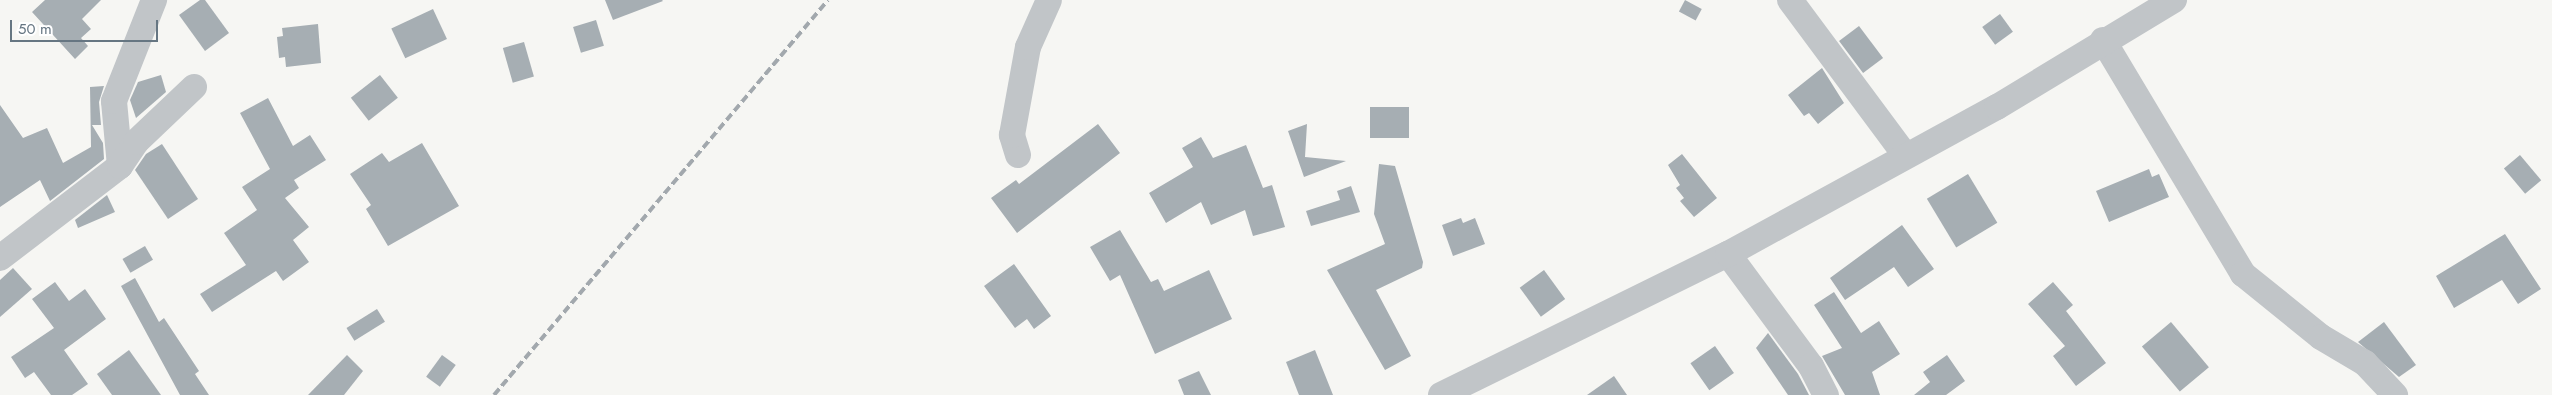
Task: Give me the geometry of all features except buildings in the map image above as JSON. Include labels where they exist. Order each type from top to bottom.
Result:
[{"type":"street","points":[[120,166],[114,101],[154,0]]},
{"type":"street","points":[[1018,155],[1012,135],[1028,47],[1049,0]]},
{"type":"street","points":[[1790,0],[1906,156]]},
{"type":"street","points":[[1441,395],[1473,389],[1728,254],[1906,156],[2174,0]]},
{"type":"street","points":[[2103,40],[2243,274],[2321,337],[2365,363],[2395,395]]},
{"type":"street","points":[[0,258],[120,166],[136,142],[194,87]]},
{"type":"street","points":[[1728,254],[1811,366],[1826,395]]},
{"type":"railway","points":[[494,395],[828,0]]}]
